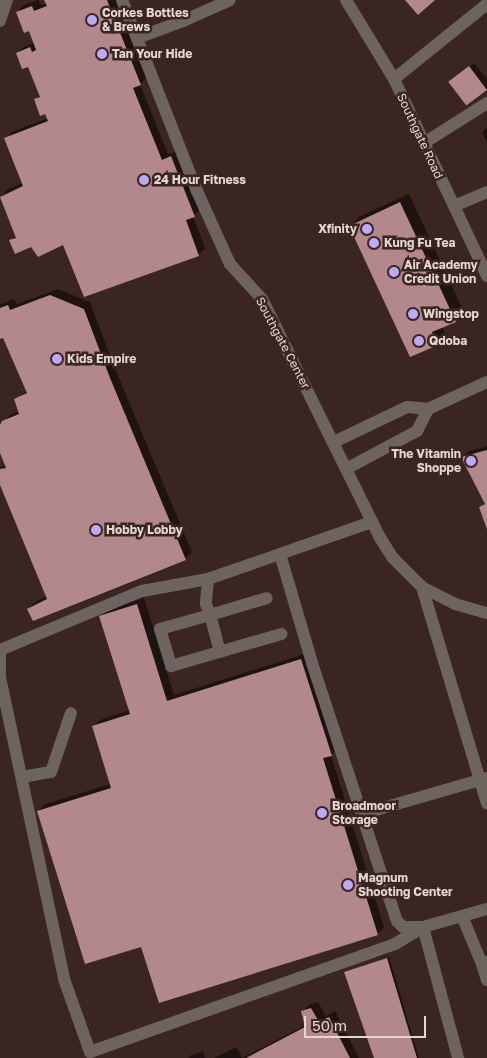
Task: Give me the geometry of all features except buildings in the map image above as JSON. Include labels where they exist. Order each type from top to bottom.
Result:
[{"type":"street","points":[[0,21],[7,0]]},
{"type":"street","name":"Southgate Center","points":[[122,0],[197,191],[230,264],[262,299],[372,522],[393,558],[422,587],[455,604],[487,613]]},
{"type":"street","points":[[137,38],[230,0]]},
{"type":"street","name":"Southgate Road","points":[[350,2],[394,79],[487,276]]},
{"type":"street","points":[[394,79],[487,4]]},
{"type":"street","points":[[424,143],[487,103]]},
{"type":"street","points":[[454,206],[487,192]]},
{"type":"street","points":[[334,442],[407,407],[428,409],[487,382]]},
{"type":"street","points":[[346,469],[417,432],[428,409]]},
{"type":"street","points":[[372,522],[208,579],[142,592],[80,615],[0,651],[0,677],[64,979],[85,1055],[395,944],[423,927],[487,908]]},
{"type":"street","points":[[280,554],[312,664],[397,921],[402,927],[423,927]]},
{"type":"street","points":[[208,579],[206,604],[220,652]]},
{"type":"street","points":[[422,587],[484,779],[487,803]]},
{"type":"street","points":[[267,598],[160,629],[171,666],[281,634]]},
{"type":"street","points":[[22,777],[51,772],[71,713]]},
{"type":"street","points":[[362,814],[484,779]]},
{"type":"street","points":[[462,916],[484,963],[487,980]]},
{"type":"street","points":[[423,927],[458,1058]]},
{"type":"place","name":"Corkes Bottles & Brews","points":[[92,20]]},
{"type":"place","name":"Tan Your Hide","points":[[102,54]]},
{"type":"place","name":"24 Hour Fitness","points":[[144,180]]},
{"type":"place","name":"Xfinity","points":[[367,229]]},
{"type":"place","name":"Kung Fu Tea","points":[[374,243]]},
{"type":"place","name":"Air Academy Credit Union","points":[[394,272]]},
{"type":"place","name":"Wingstop","points":[[413,314]]},
{"type":"place","name":"Qdoba","points":[[419,341]]},
{"type":"place","name":"Kids Empire","points":[[57,359]]},
{"type":"place","name":"The Vitamin Shoppe","points":[[471,461]]},
{"type":"place","name":"Hobby Lobby","points":[[96,530]]},
{"type":"place","name":"Broadmoor Storage","points":[[322,813]]},
{"type":"place","name":"Magnum Shooting Center","points":[[348,885]]}]
